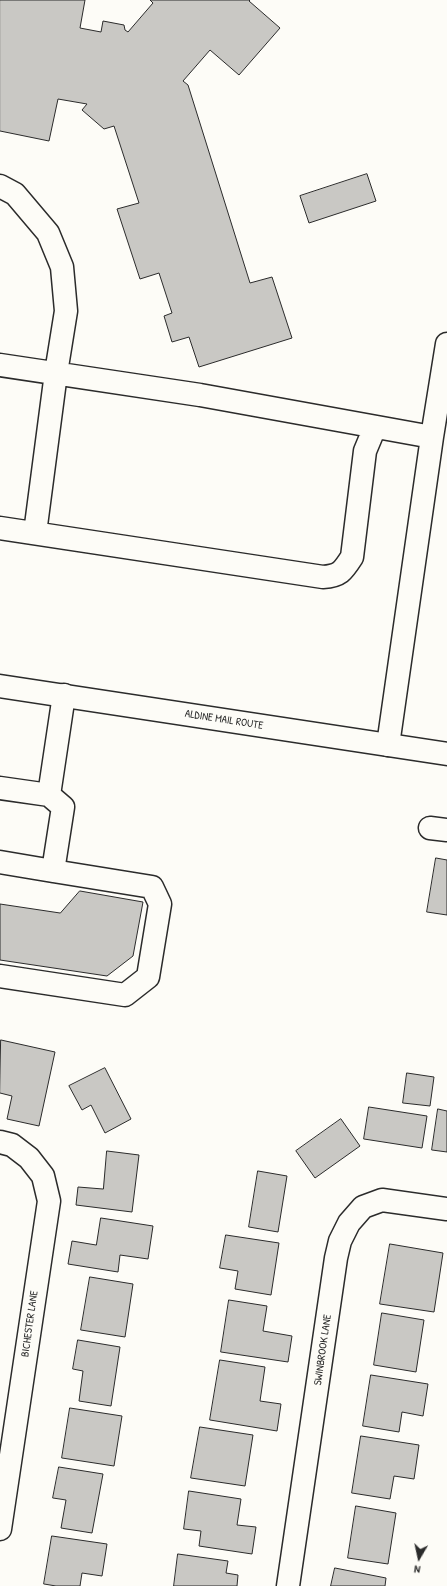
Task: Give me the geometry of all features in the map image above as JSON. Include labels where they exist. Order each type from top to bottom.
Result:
[{"type":"street","points":[[0,186],[15,194],[48,233],[62,267],[66,311],[56,373],[35,533]]},
{"type":"street","points":[[388,745],[438,460],[432,437],[447,344]]},
{"type":"street","points":[[0,364],[200,395],[432,437]]},
{"type":"street","points":[[0,528],[323,577],[333,577],[342,571],[352,557],[365,451],[375,427]]},
{"type":"street","name":"ALDINE MAIL ROUTE","points":[[0,686],[447,754]]},
{"type":"street","points":[[49,795],[64,695]]},
{"type":"street","points":[[0,788],[49,795],[63,807],[53,871]]},
{"type":"street","points":[[0,862],[152,887],[160,904],[148,977],[125,995],[0,976]]},
{"type":"street","name":"BICHESTER LANE","points":[[0,1142],[12,1145],[29,1158],[43,1176],[49,1201],[0,1528]]},
{"type":"street","name":"SWINBROOK LANE","points":[[288,1586],[336,1258],[340,1241],[348,1223],[363,1207],[382,1200],[447,1209]]},
{"type":"building","points":[[0,0],[85,0],[80,28],[101,32],[103,21],[124,25],[125,30],[128,32],[153,3],[150,0],[250,0],[249,1],[280,28],[239,75],[210,50],[183,81],[188,85],[250,283],[272,277],[292,338],[199,367],[189,337],[172,342],[164,316],[172,313],[159,273],[140,279],[117,209],[139,203],[114,126],[104,129],[82,110],[87,104],[58,99],[49,141],[0,131]]},
{"type":"building","points":[[367,174],[376,201],[309,223],[300,196]]},
{"type":"building","points":[[436,858],[447,860],[447,915],[427,912]]},
{"type":"building","points":[[80,891],[143,902],[133,956],[107,976],[0,960],[0,904],[60,913]]},
{"type":"building","points":[[1,1040],[55,1052],[39,1126],[7,1119],[12,1096],[0,1093]]},
{"type":"building","points":[[105,1068],[131,1119],[105,1133],[91,1105],[82,1110],[69,1086]]},
{"type":"building","points":[[407,1073],[434,1077],[430,1106],[403,1103]]},
{"type":"building","points":[[369,1107],[427,1116],[422,1148],[364,1139]]},
{"type":"building","points":[[438,1109],[447,1111],[447,1152],[432,1150]]},
{"type":"building","points":[[341,1119],[360,1146],[315,1178],[296,1151]]},
{"type":"building","points":[[107,1151],[139,1155],[132,1212],[76,1205],[78,1187],[103,1189]]},
{"type":"building","points":[[258,1171],[287,1176],[278,1232],[249,1227]]},
{"type":"building","points":[[101,1218],[153,1226],[148,1259],[120,1255],[118,1272],[68,1264],[72,1241],[96,1245]]},
{"type":"building","points":[[226,1235],[279,1243],[271,1295],[235,1289],[238,1271],[220,1268]]},
{"type":"building","points":[[390,1244],[443,1253],[434,1312],[380,1304]]},
{"type":"building","points":[[90,1277],[133,1284],[125,1337],[81,1330]]},
{"type":"building","points":[[229,1300],[267,1306],[263,1331],[292,1336],[288,1362],[221,1352]]},
{"type":"building","points":[[382,1313],[424,1320],[416,1372],[374,1365]]},
{"type":"building","points":[[78,1340],[120,1347],[111,1406],[79,1401],[83,1371],[73,1369]]},
{"type":"building","points":[[220,1360],[265,1367],[260,1401],[281,1404],[277,1431],[210,1420]]},
{"type":"building","points":[[371,1375],[428,1384],[423,1416],[402,1412],[399,1432],[363,1426]]},
{"type":"building","points":[[70,1408],[122,1416],[114,1466],[62,1458]]},
{"type":"building","points":[[200,1427],[253,1435],[245,1486],[191,1478]]},
{"type":"building","points":[[361,1436],[419,1445],[414,1479],[394,1476],[390,1499],[352,1493]]},
{"type":"building","points":[[59,1467],[103,1474],[92,1533],[61,1528],[66,1500],[53,1498]]},
{"type":"building","points":[[189,1491],[241,1499],[237,1525],[256,1527],[252,1554],[199,1546],[201,1531],[184,1529]]},
{"type":"building","points":[[356,1506],[396,1513],[388,1564],[348,1558]]},
{"type":"building","points":[[52,1536],[107,1544],[102,1576],[82,1573],[80,1586],[56,1586],[44,1584]]},
{"type":"building","points":[[178,1554],[228,1561],[226,1573],[238,1575],[237,1586],[174,1586]]},
{"type":"building","points":[[335,1568],[386,1578],[385,1586],[331,1586]]}]
